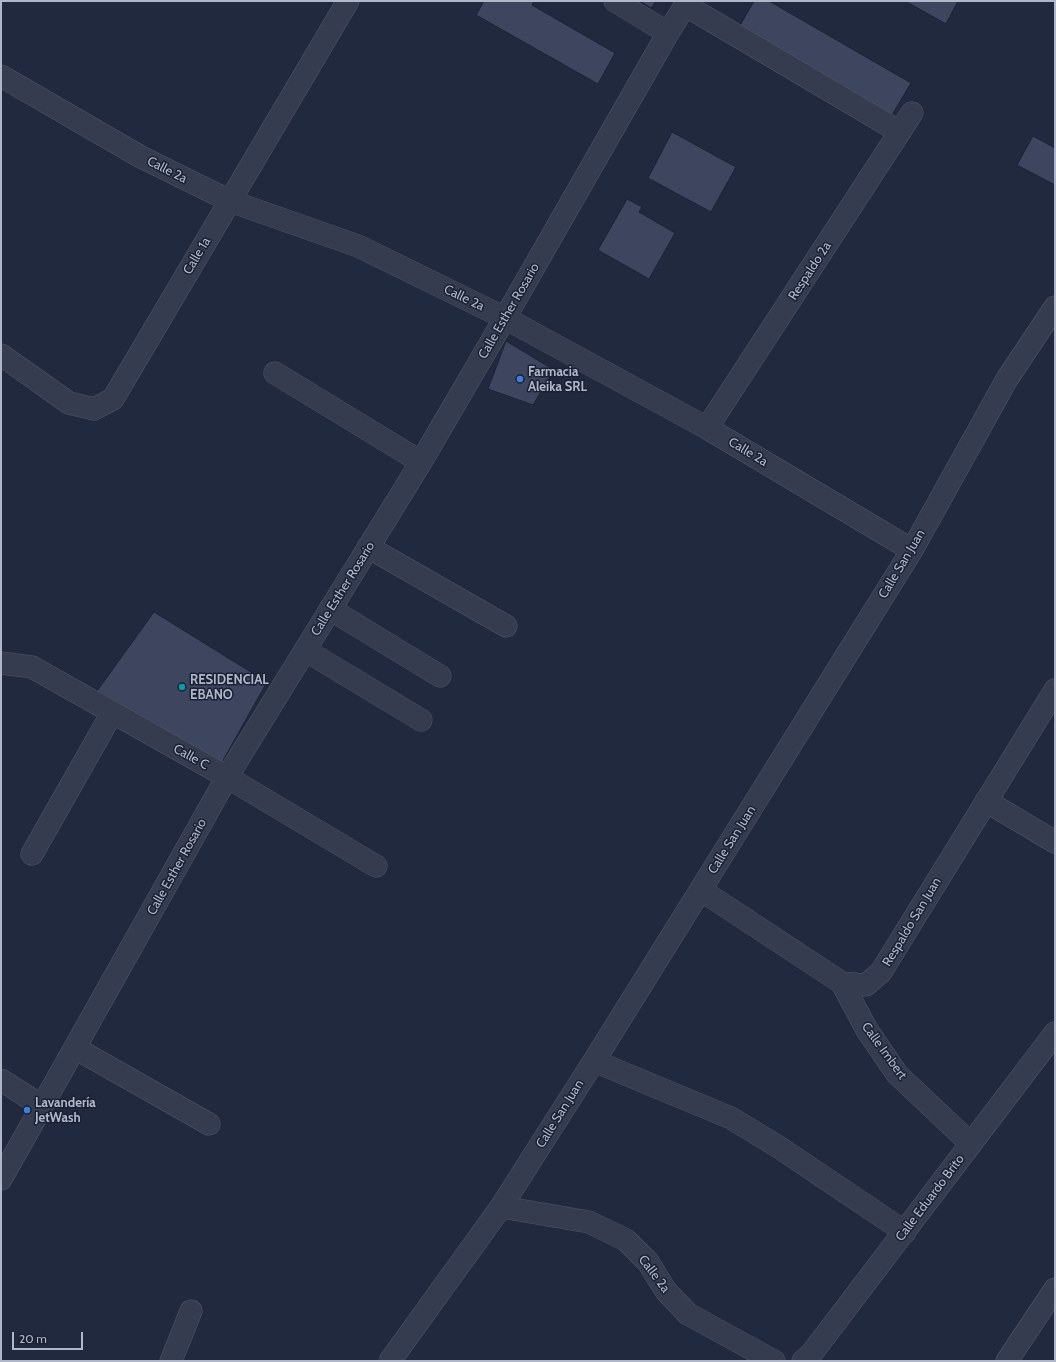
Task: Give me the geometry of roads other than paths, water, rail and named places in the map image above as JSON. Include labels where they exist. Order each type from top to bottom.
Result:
[{"type":"street","name":"Calle 1a","points":[[1,355],[68,402],[94,409],[113,399],[348,1]]},
{"type":"street","points":[[614,1],[668,33]]},
{"type":"street","points":[[686,3],[900,132]]},
{"type":"street","name":"Calle Esther Rosario","points":[[1,1179],[227,777],[421,462],[686,3]]},
{"type":"street","name":"Calle 2a","points":[[1,76],[141,157],[230,201],[358,246],[505,318],[707,428],[912,550]]},
{"type":"street","name":"Respaldo 2a","points":[[707,428],[912,113]]},
{"type":"street","name":"Calle San Juan","points":[[390,1361],[501,1207],[594,1061],[912,550],[1007,379],[1055,307]]},
{"type":"street","points":[[275,373],[421,462]]},
{"type":"street","points":[[368,547],[506,626]]},
{"type":"street","points":[[330,610],[440,676]]},
{"type":"street","points":[[305,650],[421,720]]},
{"type":"street","name":"Calle C","points":[[1,663],[32,667],[227,777],[376,866]]},
{"type":"street","name":"Respaldo San Juan","points":[[700,890],[842,983],[866,985],[881,972],[1055,690]]},
{"type":"street","points":[[32,854],[112,713]]},
{"type":"street","points":[[986,801],[1055,842]]},
{"type":"street","name":"Calle Imbert","points":[[842,983],[867,1030],[897,1074],[971,1144]]},
{"type":"street","name":"Calle Eduardo Brito","points":[[803,1361],[812,1353],[905,1232],[1055,1033]]},
{"type":"street","points":[[75,1048],[209,1124]]},
{"type":"street","points":[[594,1061],[731,1118],[777,1146],[905,1232]]},
{"type":"street","points":[[1,1080],[42,1106]]},
{"type":"street","name":"Calle 2a","points":[[501,1207],[589,1222],[626,1240],[648,1262],[666,1291],[688,1314],[774,1361]]},
{"type":"street","points":[[1007,1361],[1055,1289]]},
{"type":"street","points":[[171,1361],[191,1311]]},
{"type":"place","name":"Farmacia Aleika SRL","points":[[520,379]]},
{"type":"place","name":"RESIDENCIAL EBANO","points":[[182,687]]},
{"type":"place","name":"Lavandería JetWash","points":[[27,1110]]}]
